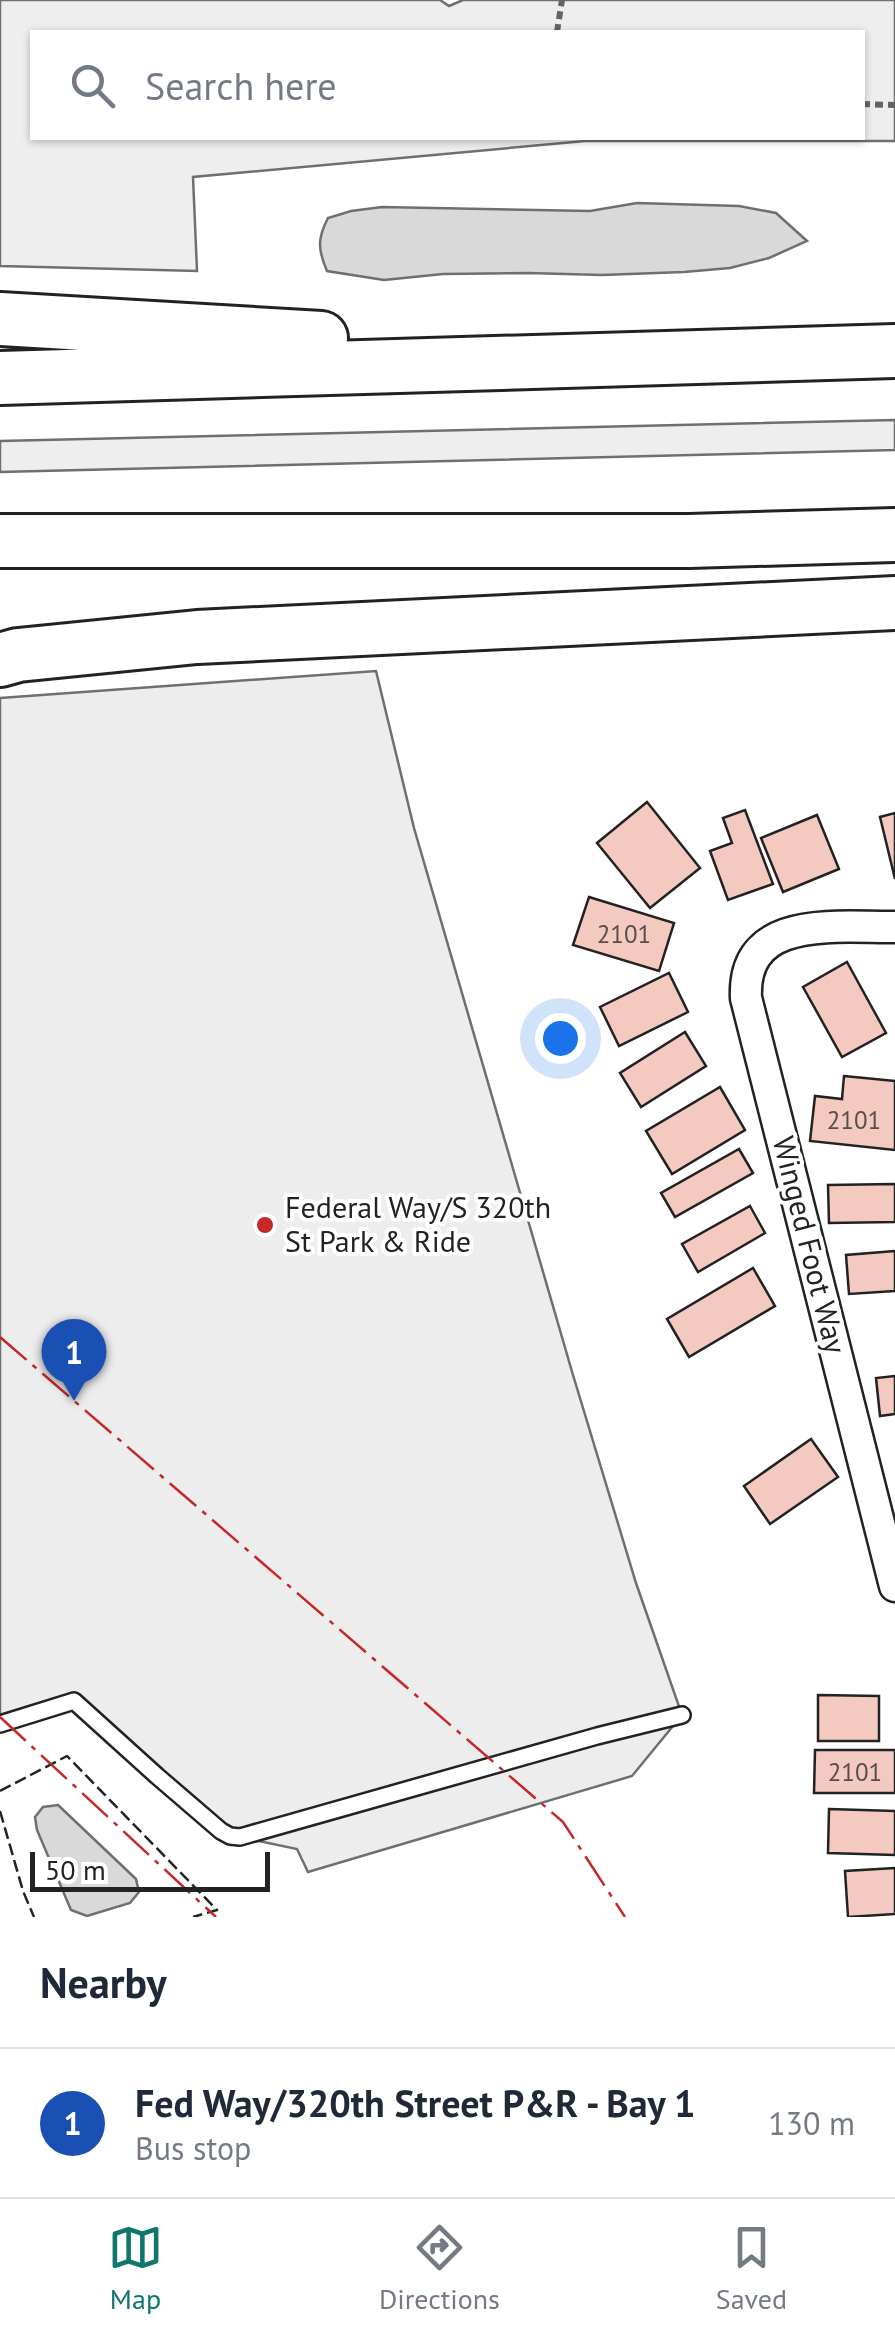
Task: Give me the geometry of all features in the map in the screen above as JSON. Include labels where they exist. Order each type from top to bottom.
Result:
[{"type":"highway","points":[[0,320],[662,357]]},
{"type":"highway","points":[[0,378],[895,351]]},
{"type":"highway","points":[[0,542],[689,541],[895,535]]},
{"type":"highway","points":[[0,660],[197,637],[895,603]]},
{"type":"street","name":"Winged Foot Way","points":[[895,927],[800,929],[777,936],[760,951],[746,986],[895,1586]]},
{"type":"lane","points":[[0,1724],[74,1701],[222,1831],[240,1837],[682,1715]]},
{"type":"path","points":[[557,30],[562,0]]},
{"type":"path","points":[[865,104],[895,105]]},
{"type":"shaded area","points":[[0,0],[440,0],[449,6],[463,0],[895,0],[895,141],[585,141],[193,177],[197,271],[0,266]]},
{"type":"shaded area","points":[[637,203],[739,206],[776,213],[807,241],[769,258],[730,268],[602,275],[443,274],[384,280],[327,271],[320,251],[320,238],[328,218],[351,211],[382,207],[590,211]]},
{"type":"shaded area","points":[[895,420],[895,450],[0,472],[0,441]]},
{"type":"shaded area","name":"Federal Way/S 320th St Park & Ride","points":[[376,671],[414,828],[573,1375],[636,1583],[682,1715],[632,1776],[308,1872],[297,1849],[240,1837],[75,1701],[0,1724],[0,698]]},
{"type":"shaded area","points":[[58,1805],[136,1879],[139,1892],[130,1903],[87,1916],[71,1910],[35,1817],[43,1807]]},
{"type":"building","points":[[647,802],[700,868],[650,908],[597,843]]},
{"type":"building","points":[[745,810],[773,884],[728,900],[710,851],[732,843],[723,818]]},
{"type":"building","points":[[895,813],[895,879],[880,817]]},
{"type":"building","points":[[817,815],[839,869],[783,892],[761,838]]},
{"type":"building","points":[[589,897],[674,923],[659,971],[573,945]]},
{"type":"building","points":[[847,962],[886,1033],[842,1057],[803,987]]},
{"type":"building","points":[[669,973],[688,1012],[619,1046],[600,1007]]},
{"type":"building","points":[[685,1032],[706,1066],[641,1107],[620,1073]]},
{"type":"building","points":[[844,1076],[895,1081],[895,1150],[810,1141],[815,1096],[842,1099]]},
{"type":"building","points":[[720,1087],[745,1130],[672,1174],[646,1131]]},
{"type":"building","points":[[739,1149],[753,1173],[675,1217],[661,1193]]},
{"type":"building","points":[[895,1184],[895,1222],[829,1223],[828,1185]]},
{"type":"building","points":[[750,1206],[765,1233],[698,1272],[682,1244]]},
{"type":"building","points":[[895,1251],[895,1291],[849,1294],[846,1255]]},
{"type":"building","points":[[753,1268],[775,1306],[689,1357],[667,1319]]},
{"type":"building","points":[[895,1376],[895,1414],[880,1416],[876,1378]]},
{"type":"building","points":[[811,1439],[838,1477],[770,1524],[744,1486]]},
{"type":"building","points":[[818,1695],[879,1696],[879,1741],[818,1741]]},
{"type":"building","points":[[815,1750],[895,1750],[895,1793],[814,1793]]},
{"type":"building","points":[[829,1809],[895,1811],[895,1855],[828,1853]]},
{"type":"building","points":[[895,1868],[895,1914],[848,1917],[845,1871]]},
{"type":"fence","points":[[0,1791],[67,1756],[217,1910],[193,1917]]},
{"type":"fence","points":[[0,1811],[34,1917]]},
{"type":"power","points":[[0,1337],[563,1822],[625,1917]]},
{"type":"power","points":[[0,1717],[216,1917]]},
{"type":"place","name":"Federal Way/S 320th St Park & Ride","points":[[265,1225]]},
{"type":"place","name":"Fed Way/320th Street P&R - Bay 1","points":[[74,1401]]}]
